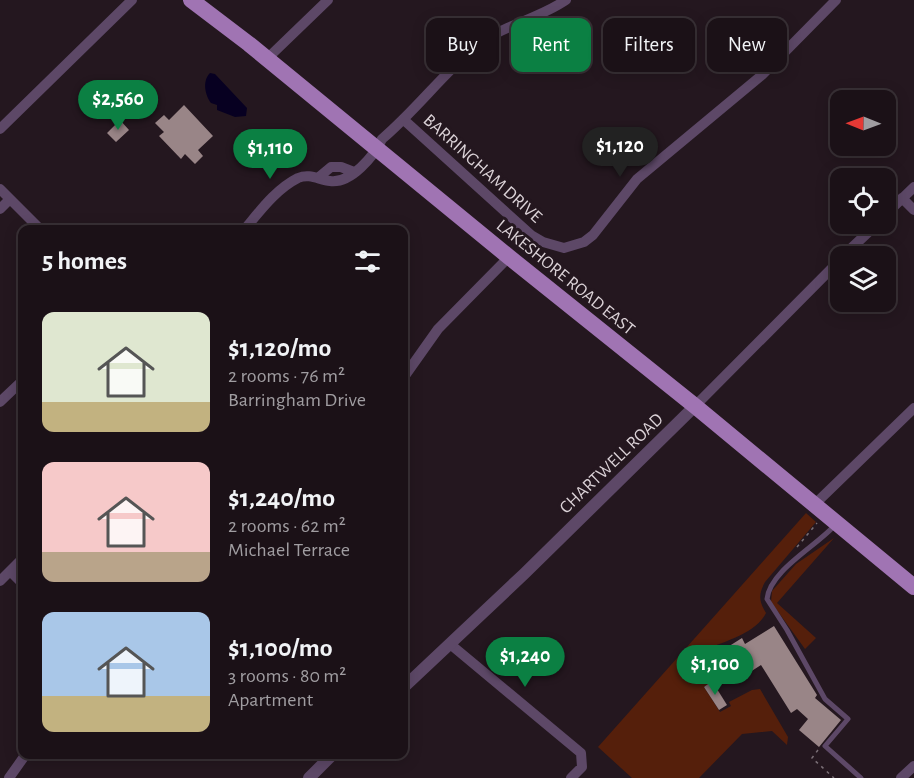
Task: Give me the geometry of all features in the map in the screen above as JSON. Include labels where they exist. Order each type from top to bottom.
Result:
[{"type":"main road","name":"LAKESHORE ROAD EAST","points":[[191,0],[378,148],[914,587]]},
{"type":"street","points":[[0,129],[132,0]]},
{"type":"street","points":[[269,60],[273,53],[328,0]]},
{"type":"street","points":[[248,225],[282,187],[301,177],[319,177],[330,182],[348,179],[378,148],[382,139],[404,120],[475,47],[500,30],[550,11],[566,0]]},
{"type":"street","name":"BARRINGHAM DRIVE","points":[[404,120],[531,235],[555,247],[572,246],[593,235],[637,179],[762,75],[836,0]]},
{"type":"street","points":[[896,204],[914,187]]},
{"type":"street","points":[[0,189],[36,225]]},
{"type":"street","points":[[902,198],[914,210]]},
{"type":"street","points":[[0,209],[10,199]]},
{"type":"street","points":[[853,246],[866,234]]},
{"type":"street","points":[[408,371],[438,328],[509,257]]},
{"type":"street","name":"CHARTWELL ROAD","points":[[408,683],[695,406],[830,270]]},
{"type":"street","points":[[0,402],[18,385]]},
{"type":"street","points":[[815,504],[914,408]]},
{"type":"street","points":[[0,581],[18,564]]},
{"type":"street","points":[[10,571],[18,579]]},
{"type":"street","points":[[450,644],[581,753],[582,767],[571,778]]},
{"type":"street","points":[[9,778],[22,759]]},
{"type":"street","points":[[309,778],[328,759]]},
{"type":"street","points":[[901,778],[914,766]]},
{"type":"lane","points":[[837,523],[775,579],[767,600],[787,630],[825,699],[848,719],[825,747],[861,778]]},
{"type":"shaded area","points":[[210,73],[215,74],[247,108],[246,116],[235,117],[217,110],[217,105],[211,103],[205,88]]},
{"type":"shaded area","points":[[806,513],[816,522],[765,582],[760,598],[766,613],[761,620],[747,632],[702,651],[700,660],[702,672],[708,684],[704,687],[720,712],[731,706],[729,702],[752,690],[760,689],[788,737],[787,745],[772,731],[742,734],[699,778],[632,778],[598,747]]},
{"type":"shaded area","points":[[834,538],[777,603],[816,638],[805,649],[771,602],[772,591],[796,564]]},
{"type":"building","points":[[184,105],[213,136],[198,150],[203,156],[195,164],[185,154],[181,159],[159,136],[164,132],[155,123],[164,115],[169,120]]},
{"type":"building","points":[[120,120],[129,130],[116,142],[107,133]]},
{"type":"building","points":[[774,626],[817,695],[815,698],[841,720],[819,747],[799,730],[808,719],[797,709],[791,713],[761,665],[733,683],[715,655],[742,638],[745,644]]},
{"type":"building","points":[[712,681],[727,705],[719,710],[704,687]]}]
